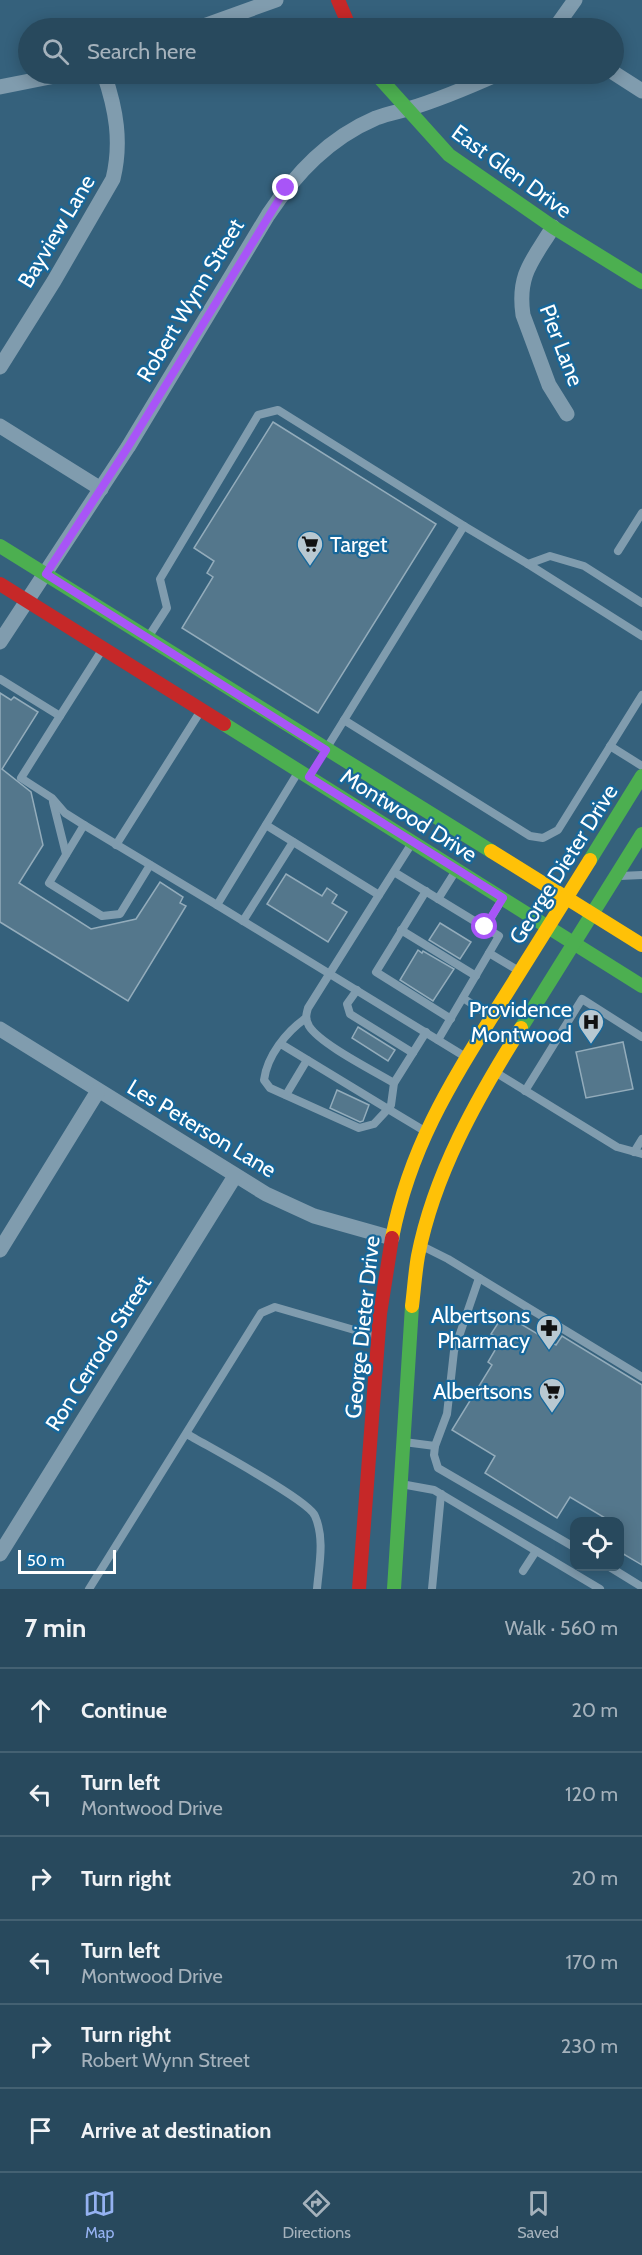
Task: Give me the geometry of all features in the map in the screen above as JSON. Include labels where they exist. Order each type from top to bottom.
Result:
[{"type":"main road","points":[[338,0],[346,18]]},
{"type":"main road","name":"East Glen Drive","points":[[384,84],[449,155],[553,227],[642,282]]},
{"type":"main road","name":"Montwood Drive","points":[[0,546],[148,638],[412,842],[642,986]]},
{"type":"main road","name":"Montwood Drive","points":[[0,584],[202,710],[314,765],[567,899],[642,945]]},
{"type":"main road","name":"George Dieter Drive","points":[[394,1589],[410,1323],[406,1182],[426,1131],[447,1091],[642,776]]},
{"type":"main road","name":"George Dieter Drive","points":[[359,1589],[383,1290],[406,1242],[432,1206],[450,1156],[494,1071],[641,838]]},
{"type":"street","points":[[226,18],[276,0]]},
{"type":"street","points":[[562,18],[575,0]]},
{"type":"street","points":[[624,79],[642,91]]},
{"type":"street","points":[[0,87],[18,83]]},
{"type":"street","name":"Bayview Lane","points":[[0,367],[60,271],[113,179],[117,164],[117,124],[107,84]]},
{"type":"street","name":"Robert Wynn Street","points":[[0,642],[100,489],[286,188],[301,170],[329,146],[374,119],[406,110],[472,84]]},
{"type":"street","name":"Pier Lane","points":[[553,227],[523,278],[521,304],[549,385],[567,414]]},
{"type":"street","points":[[0,426],[100,489]]},
{"type":"street","name":"Les Peterson Lane","points":[[0,1029],[280,1202],[314,1216],[406,1242]]},
{"type":"street","points":[[0,1250],[98,1091]]},
{"type":"street","name":"Ron Cerrodo Street","points":[[0,1554],[235,1176]]},
{"type":"lane","points":[[148,638],[167,608],[160,579],[258,415],[278,410],[642,636]]},
{"type":"lane","points":[[618,551],[642,513]]},
{"type":"lane","points":[[217,905],[266,825],[314,765],[344,720],[464,526]]},
{"type":"lane","points":[[528,564],[550,556],[584,566],[642,603]]},
{"type":"lane","points":[[103,648],[21,778],[52,798],[65,813],[84,825],[467,1058]]},
{"type":"lane","points":[[0,679],[60,716]]},
{"type":"lane","points":[[344,720],[530,836],[543,838],[558,830],[642,695]]},
{"type":"lane","points":[[116,845],[202,710]]},
{"type":"lane","points":[[610,746],[642,766]]},
{"type":"lane","points":[[52,798],[66,854]]},
{"type":"lane","points":[[84,825],[49,883],[102,916],[120,914],[150,865]]},
{"type":"lane","points":[[266,825],[380,895]]},
{"type":"lane","points":[[243,921],[293,842]]},
{"type":"lane","points":[[394,1083],[322,1039],[310,1027],[306,1018],[308,1008],[412,842]]},
{"type":"lane","points":[[438,899],[456,869]]},
{"type":"lane","points":[[394,872],[500,936],[438,1040]]},
{"type":"lane","points":[[615,876],[642,875]]},
{"type":"lane","points":[[426,891],[376,972],[451,1019]]},
{"type":"lane","points":[[485,927],[503,898]]},
{"type":"lane","points":[[401,930],[476,976]]},
{"type":"lane","points":[[489,953],[521,972]]},
{"type":"lane","points":[[357,990],[347,1004],[350,1014],[413,1053]]},
{"type":"lane","points":[[463,998],[493,1017]]},
{"type":"lane","points":[[525,1091],[582,999],[642,1036]]},
{"type":"lane","points":[[306,1018],[291,1029],[280,1044],[266,1068],[264,1080],[270,1088],[359,1128],[374,1124],[391,1105],[394,1083],[426,1032]]},
{"type":"lane","points":[[280,1044],[426,1131]]},
{"type":"lane","points":[[286,1095],[307,1060]]},
{"type":"lane","points":[[494,1071],[617,1147],[638,1153],[642,1139]]},
{"type":"lane","points":[[406,1242],[480,1278],[642,1377]]},
{"type":"lane","points":[[480,1278],[454,1352],[447,1414],[435,1446],[434,1455],[438,1468],[570,1545]]},
{"type":"lane","points":[[89,1589],[261,1313],[275,1307],[379,1337]]},
{"type":"lane","points":[[187,1434],[264,1478],[315,1513],[322,1539],[317,1589]]},
{"type":"lane","points":[[402,1441],[435,1446]]},
{"type":"lane","points":[[399,1484],[434,1490],[600,1589]]},
{"type":"lane","points":[[432,1589],[441,1494]]},
{"type":"lane","points":[[523,1571],[536,1551]]},
{"type":"lane","points":[[616,1571],[642,1587]]},
{"type":"building","name":"Target","points":[[273,422],[436,524],[318,713],[182,628],[213,577],[207,573],[214,561],[194,548]]},
{"type":"building","points":[[0,693],[11,700],[14,697],[38,712],[2,769],[31,792],[43,845],[19,883],[91,929],[136,919],[160,882],[183,897],[180,903],[186,906],[128,1001],[0,922]]},
{"type":"building","points":[[286,874],[322,896],[327,888],[337,895],[332,903],[347,912],[328,942],[267,904]]},
{"type":"building","points":[[440,923],[471,942],[460,959],[429,940]]},
{"type":"building","points":[[418,950],[454,969],[433,1001],[400,980]]},
{"type":"building","points":[[358,1027],[395,1050],[388,1061],[352,1038]]},
{"type":"building","points":[[623,1042],[633,1089],[586,1098],[576,1052]]},
{"type":"building","points":[[337,1090],[369,1105],[363,1121],[360,1122],[330,1108]]},
{"type":"building","name":"Albertsons","points":[[504,1314],[556,1345],[562,1336],[642,1385],[642,1565],[624,1554],[624,1517],[603,1517],[570,1497],[557,1518],[485,1473],[495,1456],[452,1430],[492,1365],[488,1362],[501,1340],[491,1334]]},
{"type":"traffic: fast","points":[[385,84],[449,155],[553,227],[642,282]]},
{"type":"traffic: fast","points":[[0,546],[491,851]]},
{"type":"traffic: fast","points":[[224,724],[642,986]]},
{"type":"traffic: fast","points":[[590,860],[642,776]]},
{"type":"traffic: fast","points":[[521,1028],[642,834]]},
{"type":"traffic: fast","points":[[394,1589],[412,1306]]},
{"type":"traffic: slow","points":[[491,851],[642,945]]},
{"type":"traffic: slow","points":[[392,1238],[409,1174],[448,1090],[590,860]]},
{"type":"traffic: slow","points":[[412,1306],[418,1256],[425,1226],[446,1166],[473,1109],[521,1028]]},
{"type":"traffic: jam","points":[[338,0],[346,18]]},
{"type":"traffic: jam","points":[[0,584],[224,724]]},
{"type":"traffic: jam","points":[[359,1589],[380,1314],[392,1238]]},
{"type":"place","name":"Target","points":[[310,567]]},
{"type":"place","name":"Providence Montwood","points":[[591,1045]]},
{"type":"place","name":"Albertsons Pharmacy","points":[[549,1351]]},
{"type":"place","name":"Albertsons","points":[[552,1414]]},
{"type":"route","points":[[286,188],[128,447],[46,574],[326,750],[309,777],[503,898],[485,927]]}]
